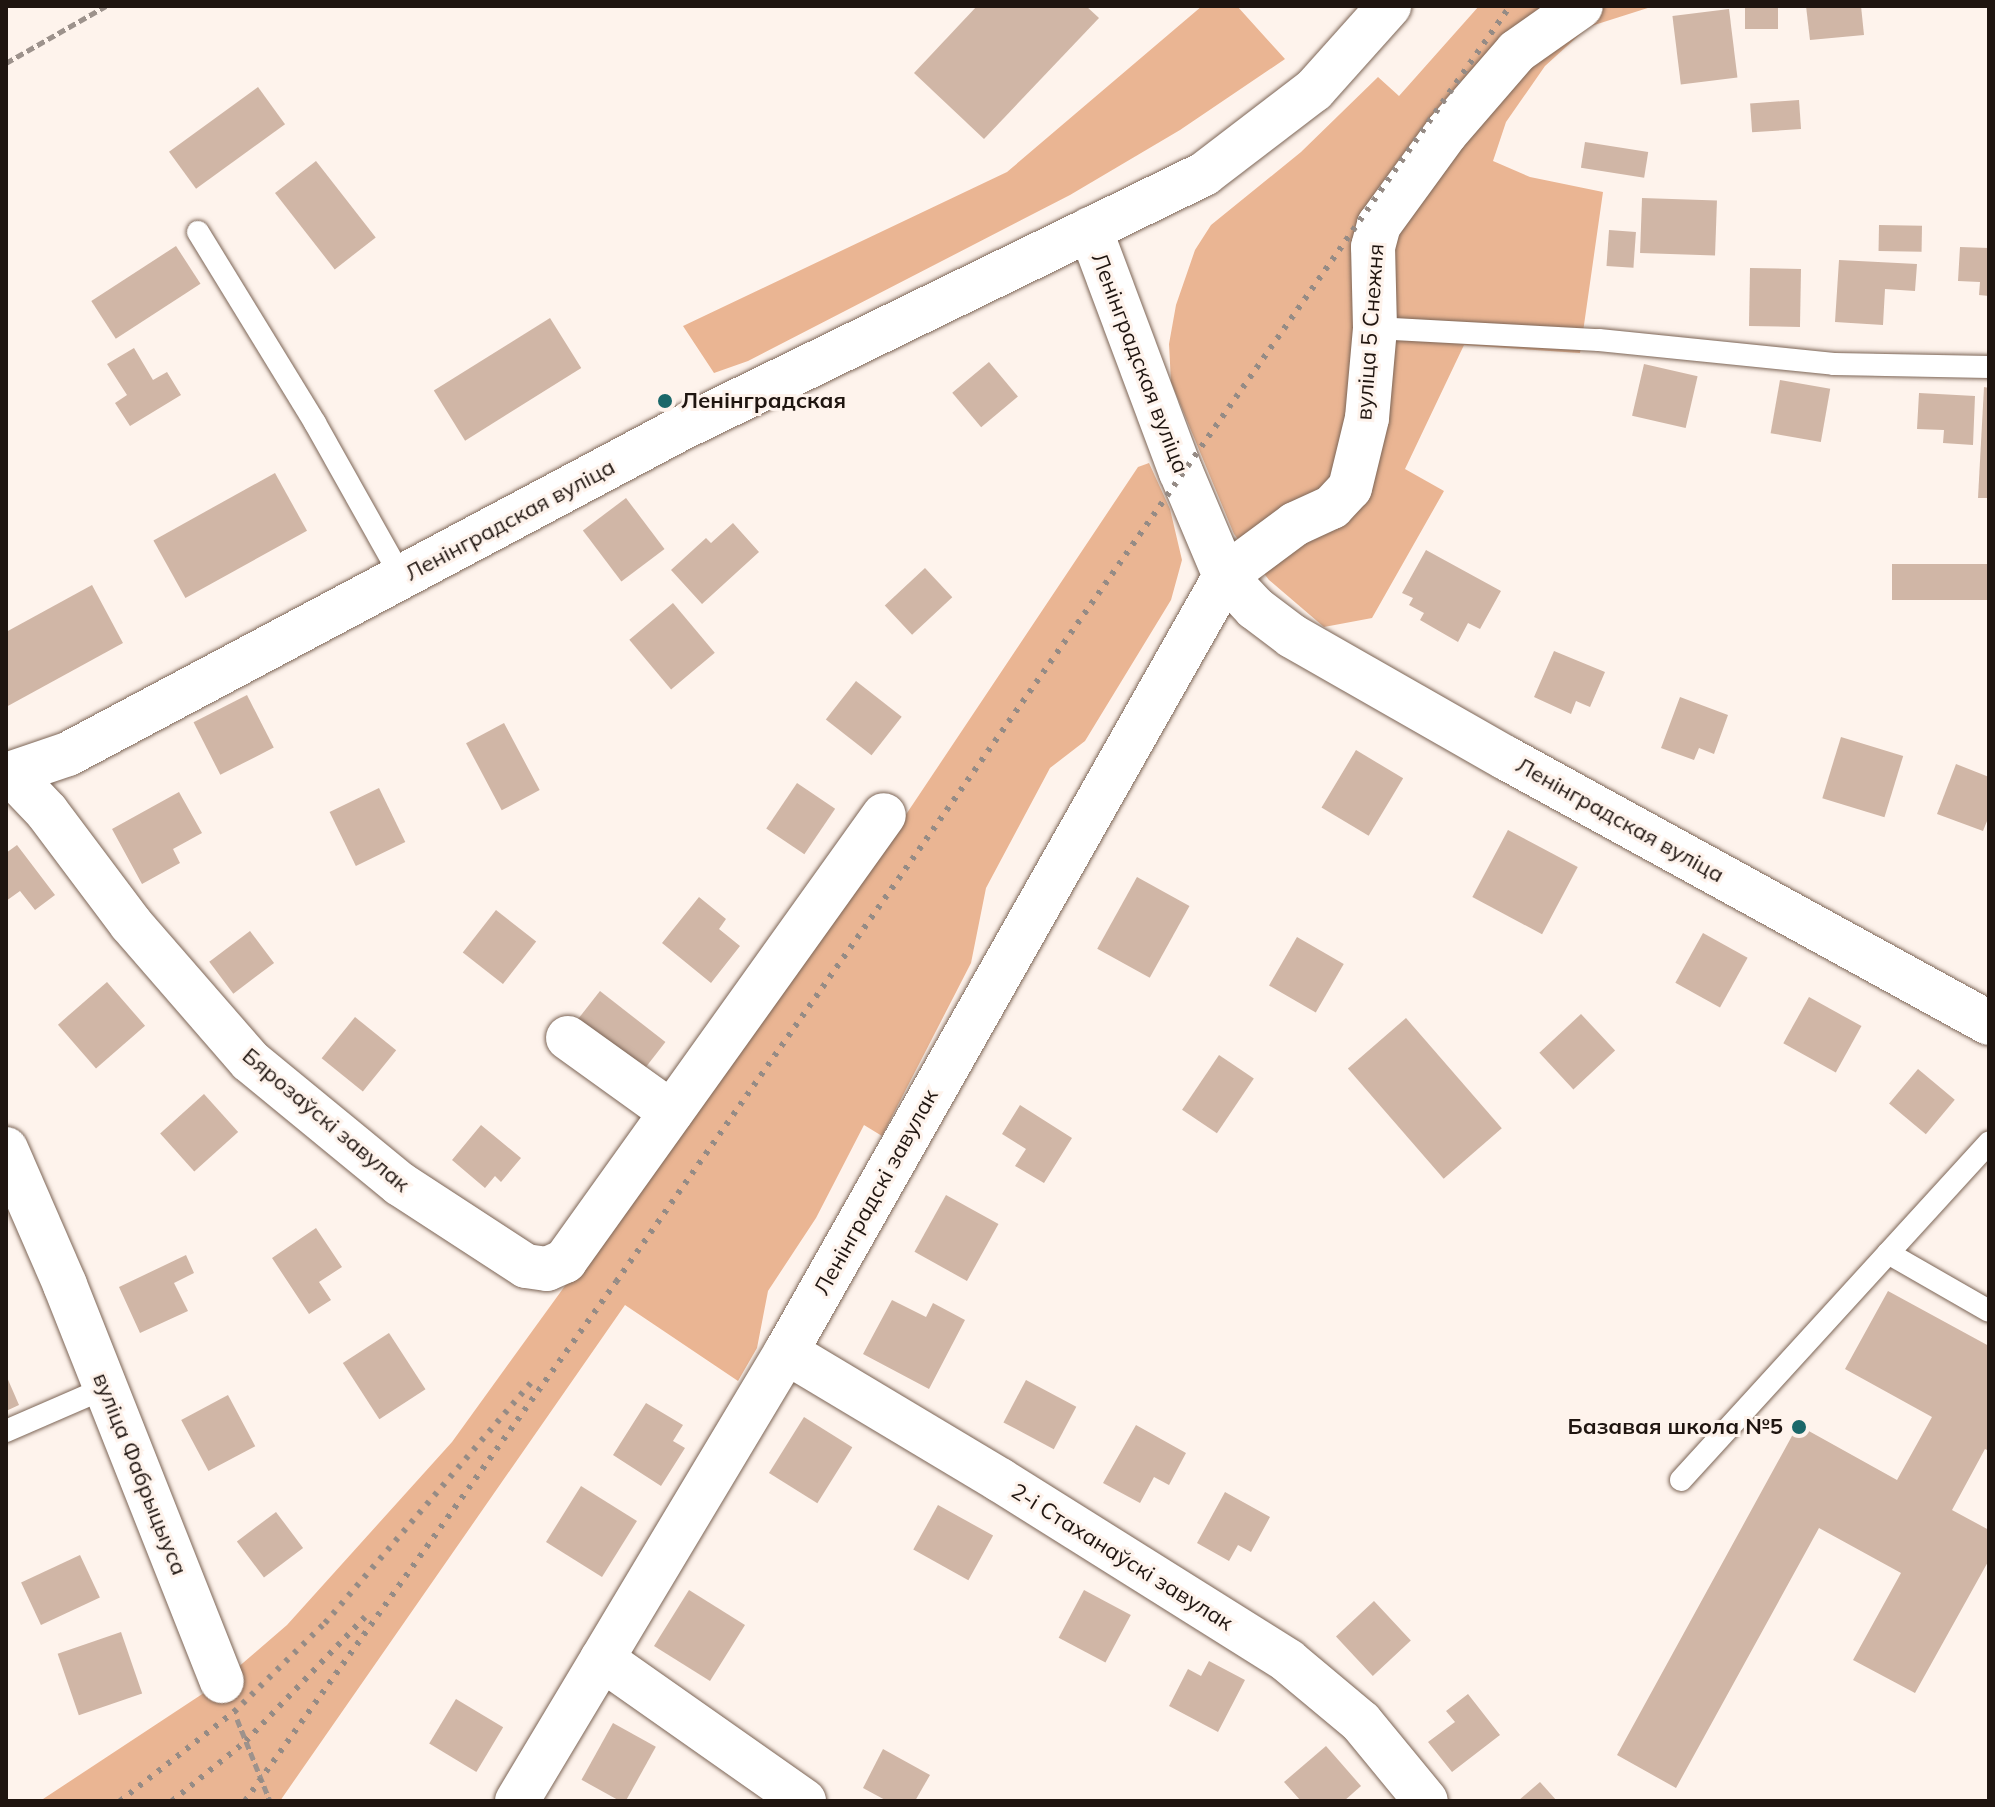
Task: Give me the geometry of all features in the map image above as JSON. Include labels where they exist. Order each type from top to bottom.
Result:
[{"type":"street","points":[[1090,229],[1204,174],[1314,90],[1389,6]]},
{"type":"street","name":"вуліца 5 Снежня","points":[[1225,576],[1295,524],[1332,507],[1350,488],[1367,418],[1375,328],[1373,247],[1379,225],[1446,133],[1517,51],[1581,6]]},
{"type":"street","name":"Ленінградская вуліца","points":[[8,772],[68,754],[680,429],[1090,229],[1181,472],[1225,576],[1255,608],[1292,636],[1989,1023]]},
{"type":"street","name":"Ленінградскі завулак","points":[[517,1801],[786,1352],[1225,576]]},
{"type":"street","name":"Бярозаўскі завулак","points":[[8,772],[47,812],[131,924],[250,1061],[400,1184],[526,1266],[547,1269],[565,1261],[884,815]]},
{"type":"street","points":[[568,1038],[671,1112]]},
{"type":"street","name":"вуліца Фабрыцыуса","points":[[6,1149],[222,1681]]},
{"type":"street","name":"2-і Стаханаўскі завулак","points":[[786,1352],[1000,1480],[1288,1661],[1361,1722],[1426,1801]]},
{"type":"street","points":[[602,1659],[804,1801]]},
{"type":"lane","points":[[198,232],[315,423],[402,578]]},
{"type":"lane","points":[[1375,328],[1599,340],[1834,364],[1989,367]]},
{"type":"lane","points":[[1681,1480],[1989,1143]]},
{"type":"lane","points":[[1888,1253],[1989,1311]]},
{"type":"lane","points":[[6,1431],[105,1388]]},
{"type":"path","points":[[6,63],[106,6]]},
{"type":"path","points":[[222,1681],[270,1801]]},
{"type":"shaded area","points":[[1202,6],[1237,6],[1285,59],[1180,130],[1070,195],[748,361],[714,373],[683,326],[1007,172]]},
{"type":"shaded area","points":[[1479,6],[1654,6],[1588,27],[1545,66],[1506,122],[1493,161],[1530,177],[1603,192],[1580,353],[1464,345],[1405,469],[1444,491],[1372,618],[1324,627],[1269,580],[1234,534],[1171,382],[1169,344],[1176,305],[1195,250],[1211,225],[1301,152],[1378,77],[1399,96]]},
{"type":"shaded area","points":[[1149,463],[1170,509],[1182,560],[1171,600],[1085,741],[1050,768],[986,888],[971,963],[882,1136],[864,1125],[816,1218],[768,1291],[757,1348],[738,1381],[625,1305],[280,1801],[40,1801],[222,1681],[287,1625],[452,1442],[905,816],[1138,467]]},
{"type":"building","points":[[977,6],[1086,6],[1099,18],[984,139],[914,73]]},
{"type":"building","points":[[1745,6],[1778,6],[1778,29],[1745,29]]},
{"type":"building","points":[[1806,6],[1861,6],[1864,35],[1810,40]]},
{"type":"building","points":[[1729,9],[1737,77],[1681,84],[1672,16]]},
{"type":"building","points":[[258,87],[285,124],[196,189],[169,152]]},
{"type":"building","points":[[1799,100],[1801,129],[1752,132],[1750,103]]},
{"type":"building","points":[[1585,142],[1648,152],[1644,178],[1581,168]]},
{"type":"building","points":[[316,161],[376,237],[335,269],[275,193]]},
{"type":"building","points":[[1642,198],[1717,201],[1715,256],[1640,253]]},
{"type":"building","points":[[1879,225],[1922,226],[1922,252],[1879,251]]},
{"type":"building","points":[[1609,230],[1636,232],[1633,268],[1606,266]]},
{"type":"building","points":[[176,246],[201,284],[116,339],[91,301]]},
{"type":"building","points":[[1960,247],[1989,248],[1989,296],[1979,295],[1980,282],[1958,281]]},
{"type":"building","points":[[1839,260],[1917,264],[1915,291],[1885,289],[1883,325],[1835,322]]},
{"type":"building","points":[[1750,268],[1801,269],[1800,327],[1749,326]]},
{"type":"building","points":[[550,318],[581,368],[465,441],[434,391]]},
{"type":"building","points":[[134,348],[153,380],[167,372],[181,395],[130,426],[115,403],[127,395],[107,364]]},
{"type":"building","points":[[989,362],[1018,396],[981,427],[952,393]]},
{"type":"building","points":[[1644,364],[1698,376],[1686,428],[1632,416]]},
{"type":"building","points":[[1780,380],[1830,389],[1821,442],[1771,433]]},
{"type":"building","points":[[1984,387],[1989,388],[1989,498],[1978,498]]},
{"type":"building","points":[[1919,393],[1975,396],[1973,445],[1943,443],[1944,430],[1917,429]]},
{"type":"building","points":[[275,473],[307,531],[185,598],[153,540]]},
{"type":"building","points":[[626,498],[665,549],[621,582],[583,530]]},
{"type":"building","points":[[733,523],[759,552],[702,604],[671,570],[706,538],[711,543]]},
{"type":"building","points":[[1426,550],[1501,591],[1480,629],[1468,623],[1458,642],[1420,620],[1424,613],[1409,605],[1413,598],[1402,593]]},
{"type":"building","points":[[1892,564],[1989,564],[1989,600],[1892,600]]},
{"type":"building","points":[[925,568],[952,597],[912,635],[885,606]]},
{"type":"building","points":[[92,585],[123,643],[6,707],[6,632]]},
{"type":"building","points":[[673,603],[715,653],[671,689],[629,640]]},
{"type":"building","points":[[1554,651],[1605,672],[1590,707],[1576,701],[1571,714],[1534,697]]},
{"type":"building","points":[[856,681],[902,717],[872,755],[826,720]]},
{"type":"building","points":[[247,695],[274,748],[220,775],[194,722]]},
{"type":"building","points":[[1680,697],[1728,715],[1714,754],[1699,748],[1694,760],[1661,748]]},
{"type":"building","points":[[504,723],[540,790],[502,810],[466,743]]},
{"type":"building","points":[[1841,737],[1903,756],[1884,817],[1822,798]]},
{"type":"building","points":[[1356,750],[1403,778],[1369,836],[1321,807]]},
{"type":"building","points":[[1956,764],[1989,777],[1989,816],[1983,831],[1937,814]]},
{"type":"building","points":[[797,783],[835,809],[804,854],[766,829]]},
{"type":"building","points":[[379,788],[405,842],[356,866],[330,812]]},
{"type":"building","points":[[179,792],[202,833],[173,849],[180,863],[142,884],[112,829]]},
{"type":"building","points":[[1508,830],[1578,867],[1542,934],[1472,897]]},
{"type":"building","points":[[17,845],[55,895],[35,910],[20,891],[6,901],[6,853]]},
{"type":"building","points":[[1137,877],[1189,906],[1150,978],[1097,949]]},
{"type":"building","points":[[699,897],[726,919],[719,929],[740,946],[711,983],[662,943]]},
{"type":"building","points":[[496,910],[536,941],[503,984],[463,953]]},
{"type":"building","points":[[250,931],[274,963],[233,994],[209,962]]},
{"type":"building","points":[[1703,933],[1748,958],[1720,1008],[1675,983]]},
{"type":"building","points":[[1297,937],[1344,964],[1316,1012],[1269,985]]},
{"type":"building","points":[[107,982],[145,1026],[96,1068],[58,1025]]},
{"type":"building","points":[[600,991],[665,1042],[643,1070],[578,1019]]},
{"type":"building","points":[[1809,997],[1861,1026],[1836,1072],[1783,1043]]},
{"type":"building","points":[[1581,1014],[1615,1051],[1573,1089],[1539,1053]]},
{"type":"building","points":[[355,1017],[396,1050],[363,1092],[322,1058]]},
{"type":"building","points":[[1406,1018],[1502,1128],[1444,1179],[1348,1069]]},
{"type":"building","points":[[1219,1055],[1254,1078],[1217,1133],[1182,1110]]},
{"type":"building","points":[[1918,1069],[1955,1100],[1926,1134],[1889,1103]]},
{"type":"building","points":[[204,1094],[238,1132],[194,1171],[160,1133]]},
{"type":"building","points":[[1020,1105],[1072,1138],[1044,1183],[1015,1166],[1026,1149],[1002,1134]]},
{"type":"building","points":[[481,1125],[521,1158],[501,1182],[495,1176],[485,1188],[452,1160]]},
{"type":"building","points":[[946,1195],[998,1224],[967,1281],[914,1252]]},
{"type":"building","points":[[316,1228],[342,1267],[319,1282],[331,1300],[309,1314],[272,1258]]},
{"type":"building","points":[[186,1255],[194,1273],[174,1283],[188,1311],[140,1333],[119,1287]]},
{"type":"building","points":[[1888,1291],[1989,1346],[1989,1451],[1985,1449],[1952,1510],[1989,1530],[1989,1560],[1915,1693],[1853,1660],[1901,1573],[1819,1528],[1676,1788],[1617,1755],[1798,1425],[1897,1480],[1932,1417],[1845,1369]]},
{"type":"building","points":[[892,1300],[926,1317],[933,1303],[965,1320],[929,1389],[863,1354]]},
{"type":"building","points":[[389,1333],[425,1389],[379,1419],[343,1363]]},
{"type":"building","points":[[6,1375],[19,1405],[6,1411]]},
{"type":"building","points":[[1026,1380],[1076,1407],[1054,1449],[1003,1422]]},
{"type":"building","points":[[228,1395],[255,1446],[208,1471],[181,1420]]},
{"type":"building","points":[[646,1403],[683,1425],[673,1441],[685,1448],[661,1486],[613,1455]]},
{"type":"building","points":[[804,1417],[852,1447],[817,1503],[769,1473]]},
{"type":"building","points":[[1136,1425],[1186,1453],[1169,1485],[1154,1477],[1140,1503],[1103,1483]]},
{"type":"building","points":[[581,1486],[637,1521],[602,1577],[546,1542]]},
{"type":"building","points":[[1225,1492],[1270,1517],[1251,1552],[1238,1545],[1229,1561],[1197,1543]]},
{"type":"building","points":[[938,1505],[993,1536],[968,1580],[913,1550]]},
{"type":"building","points":[[276,1512],[303,1548],[264,1577],[237,1541]]},
{"type":"building","points":[[80,1555],[100,1598],[41,1625],[21,1582]]},
{"type":"building","points":[[689,1590],[745,1625],[710,1681],[654,1646]]},
{"type":"building","points":[[1084,1590],[1131,1615],[1105,1663],[1059,1638]]},
{"type":"building","points":[[1374,1601],[1411,1640],[1373,1676],[1336,1636]]},
{"type":"building","points":[[121,1632],[142,1693],[79,1715],[58,1654]]},
{"type":"building","points":[[1209,1661],[1245,1680],[1218,1732],[1169,1706],[1188,1669],[1201,1676]]},
{"type":"building","points":[[1468,1694],[1500,1735],[1452,1772],[1428,1742],[1455,1722],[1446,1711]]},
{"type":"building","points":[[456,1699],[503,1727],[476,1772],[429,1744]]},
{"type":"building","points":[[613,1723],[656,1747],[626,1801],[620,1801],[581,1780]]},
{"type":"building","points":[[1326,1746],[1361,1786],[1344,1801],[1301,1801],[1284,1782]]},
{"type":"building","points":[[883,1749],[930,1775],[915,1801],[887,1801],[863,1788]]},
{"type":"building","points":[[1540,1782],[1557,1801],[1518,1801]]},
{"type":"railway","points":[[245,1801],[616,1282],[1510,6]]},
{"type":"railway","points":[[120,1801],[234,1712],[325,1623],[536,1377]]},
{"type":"railway","points":[[172,1801],[246,1741],[365,1617]]},
{"type":"place","name":"Ленінградская","points":[[665,401]]},
{"type":"place","name":"Базавая школа №5","points":[[1799,1427]]}]
